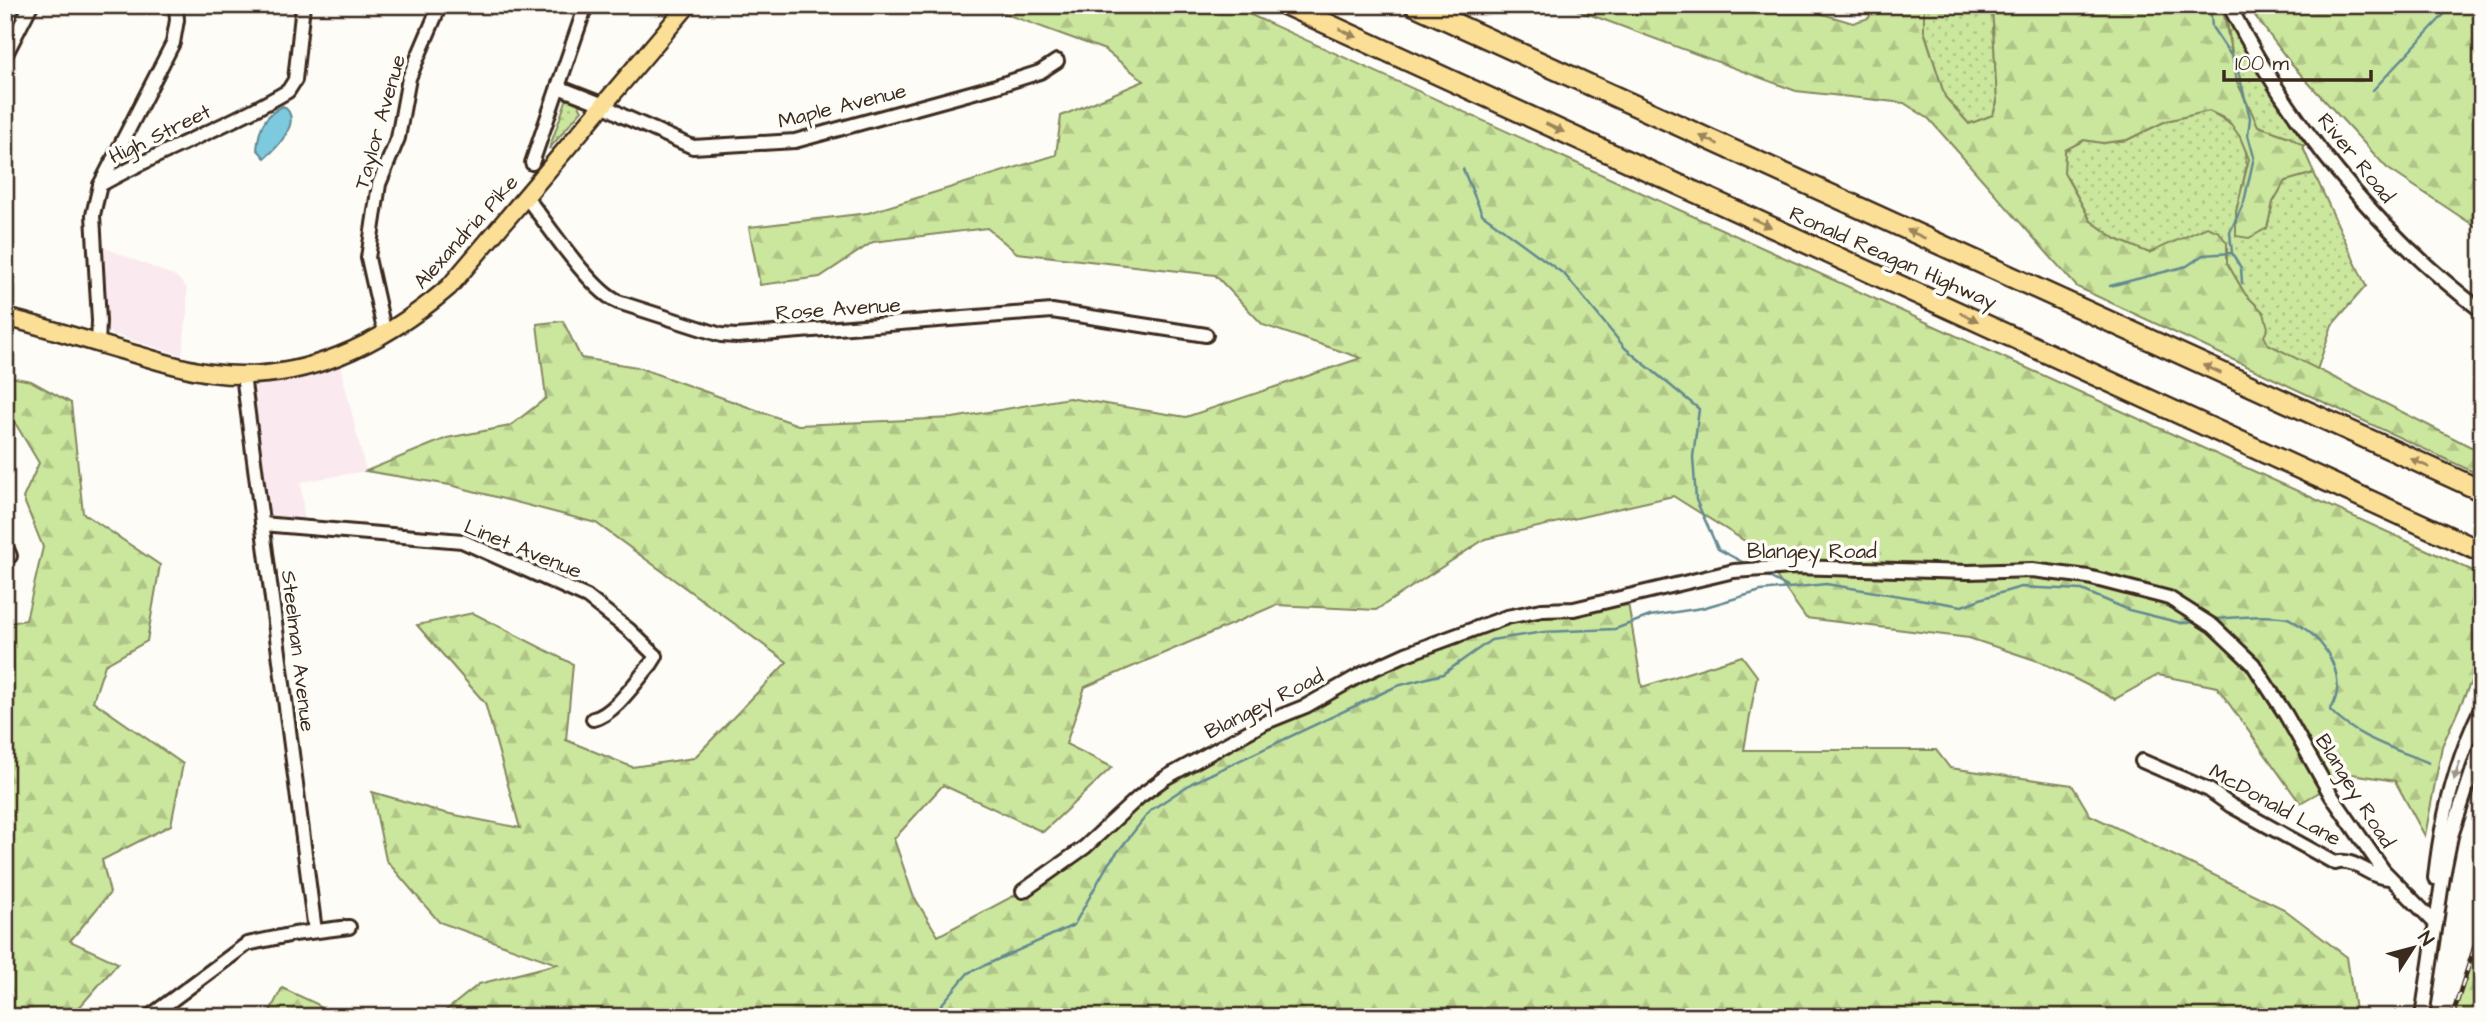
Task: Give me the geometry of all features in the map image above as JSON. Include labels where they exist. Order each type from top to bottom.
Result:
[{"type":"highway","name":"Ronald Reagan Highway","points":[[1286,5],[2477,550]]},
{"type":"highway","name":"Ronald Reagan Highway","points":[[1413,5],[2482,491]]},
{"type":"main road","name":"Alexandria Pike","points":[[5,317],[169,365],[210,373],[278,373],[306,367],[367,345],[413,317],[449,287],[688,5]]},
{"type":"street","points":[[5,56],[31,5]]},
{"type":"street","points":[[100,186],[173,43],[177,20],[176,5]]},
{"type":"street","name":"High Street","points":[[98,345],[93,215],[100,186],[126,170],[207,134],[288,91],[295,80],[303,5]]},
{"type":"street","name":"Taylor Avenue","points":[[385,334],[368,258],[379,184],[398,138],[409,78],[440,5]]},
{"type":"street","name":"Alexandria Pike","points":[[531,163],[586,5]]},
{"type":"street","name":"River Road","points":[[2229,5],[2286,101],[2346,181],[2418,256],[2482,311]]},
{"type":"street","name":"Maple Avenue","points":[[558,87],[694,147],[788,142],[996,86],[1040,72],[1056,61]]},
{"type":"street","name":"Rose Avenue","points":[[526,197],[604,295],[721,335],[1052,311],[1206,335]]},
{"type":"street","name":"Steelman Avenue","points":[[243,375],[315,931]]},
{"type":"street","name":"Linet Avenue","points":[[262,524],[462,541],[587,597],[629,630],[656,656],[611,709],[601,717],[593,719]]},
{"type":"street","name":"Blangey Road","points":[[1023,891],[1084,847],[1139,797],[1165,778],[1264,723],[1306,706],[1362,674],[1484,624],[1542,610],[1574,609],[1734,571],[1792,567],[2062,572],[2169,598],[2213,626],[2253,664],[2286,715],[2331,795],[2390,878],[2436,924]]},
{"type":"street","points":[[2436,924],[2434,886],[2437,856],[2458,766],[2482,707]]},
{"type":"street","points":[[2422,1017],[2451,836],[2482,742]]},
{"type":"street","name":"McDonald Lane","points":[[2142,761],[2209,790],[2230,805],[2335,863],[2341,861],[2355,864],[2371,875],[2390,878]]},
{"type":"street","points":[[149,1017],[247,944],[349,927]]},
{"type":"shaded area","points":[[103,247],[177,277],[187,288],[182,355],[111,334],[106,311]]},
{"type":"shaded area","points":[[338,357],[366,471],[301,482],[305,526],[262,524],[243,375]]},
{"type":"green space","points":[[981,5],[1229,5],[2482,575],[2482,657],[2442,746],[2425,836],[2395,781],[2352,774],[2300,803],[2217,687],[2158,675],[2115,699],[2041,662],[1969,638],[1806,618],[1756,548],[1673,496],[1485,539],[1376,610],[1276,605],[1085,687],[1066,744],[1112,767],[1043,832],[943,785],[894,839],[913,895],[938,936],[1023,891],[1139,797],[1264,723],[1484,624],[1627,597],[1642,687],[1742,656],[1757,676],[1744,750],[1936,750],[1950,768],[2072,785],[2090,815],[2284,909],[2347,957],[2356,1017],[438,1017],[479,984],[557,964],[439,922],[386,860],[372,792],[445,813],[520,828],[485,703],[417,625],[473,613],[573,664],[566,740],[632,767],[694,758],[787,662],[596,523],[450,485],[366,471],[447,438],[510,426],[546,398],[537,324],[563,321],[581,358],[637,367],[798,425],[953,418],[1069,398],[1186,417],[1361,358],[1263,325],[1215,275],[1017,253],[987,228],[873,242],[820,277],[760,285],[749,227],[868,213],[1056,155],[1061,116],[1144,81],[1105,50]]},
{"type":"green space","points":[[1564,5],[1792,5],[1853,23],[1869,18],[1873,5],[1924,5],[1924,31],[1945,97],[1969,124],[1993,115],[1997,102],[1992,5],[2222,5],[2237,82],[2258,126],[2289,137],[2302,145],[2314,173],[2285,181],[2273,202],[2267,228],[2249,238],[2236,236],[2236,212],[2249,159],[2240,137],[2228,120],[2209,111],[2166,121],[2127,140],[2103,143],[2084,140],[2065,150],[2064,173],[2091,221],[2116,239],[2149,253],[2207,227],[2219,232],[2227,243],[2227,263],[2245,294],[2264,313],[2268,328],[2264,336],[2268,344],[2473,448],[2482,448],[2482,476],[2077,287],[1929,119],[1904,103],[1796,91]]},
{"type":"green space","points":[[1924,5],[1992,5],[1997,101],[1993,115],[1969,124],[1945,97],[1924,30]]},
{"type":"green space","points":[[2247,5],[2482,5],[2482,231],[2387,168],[2292,65]]},
{"type":"green space","points":[[2225,10],[2255,65],[2310,146],[2258,126],[2237,82]]},
{"type":"green space","points":[[575,99],[582,110],[549,149],[566,101]]},
{"type":"green space","points":[[2209,111],[2237,131],[2243,142],[2246,166],[2236,212],[2267,228],[2273,202],[2285,181],[2314,173],[2366,286],[2332,325],[2317,370],[2268,344],[2263,336],[2264,313],[2245,294],[2227,263],[2227,243],[2169,245],[2149,253],[2116,239],[2091,221],[2064,172],[2065,150],[2084,140],[2103,143],[2127,140],[2166,121]]},
{"type":"green space","points":[[5,376],[31,381],[71,403],[83,513],[160,565],[147,641],[105,665],[93,701],[183,764],[171,825],[102,860],[110,893],[70,941],[118,963],[71,1017],[5,1017],[5,624],[26,620],[43,547],[23,498],[39,463],[5,406]]},
{"type":"green space","points":[[2471,958],[2482,963],[2482,1017],[2452,1017]]},
{"type":"green space","points":[[282,988],[317,1004],[327,1017],[267,1017]]},
{"type":"water","points":[[283,106],[289,112],[290,126],[282,141],[265,158],[257,149],[261,129],[267,118]]},
{"type":"waterway","points":[[2210,5],[2212,27],[2236,63],[2250,118],[2248,135],[2254,157],[2244,202],[2230,232],[2232,253],[2241,268],[2242,283]]},
{"type":"waterway","points":[[2373,90],[2453,5]]},
{"type":"waterway","points":[[1463,169],[1482,214],[1565,275],[1625,348],[1699,409],[1693,457],[1696,500],[1718,549],[1748,565]]},
{"type":"waterway","points":[[2110,286],[2187,266],[2203,255],[2232,253]]},
{"type":"waterway","points":[[1763,574],[1788,587]]},
{"type":"waterway","points":[[931,1017],[968,973],[1074,925],[1108,864],[1151,810],[1192,783],[1397,686],[1443,674],[1491,640],[1544,632],[1615,629],[1650,616],[1702,608],[1761,591],[1826,584],[1962,606],[2021,587],[2082,590],[2129,610],[2181,623],[2196,622]]},
{"type":"waterway","points":[[2217,619],[2279,617],[2301,626],[2320,642],[2333,664],[2337,687],[2330,710],[2363,735],[2429,763]]},
{"type":"railway","points":[[2452,1017],[2482,924]]}]
